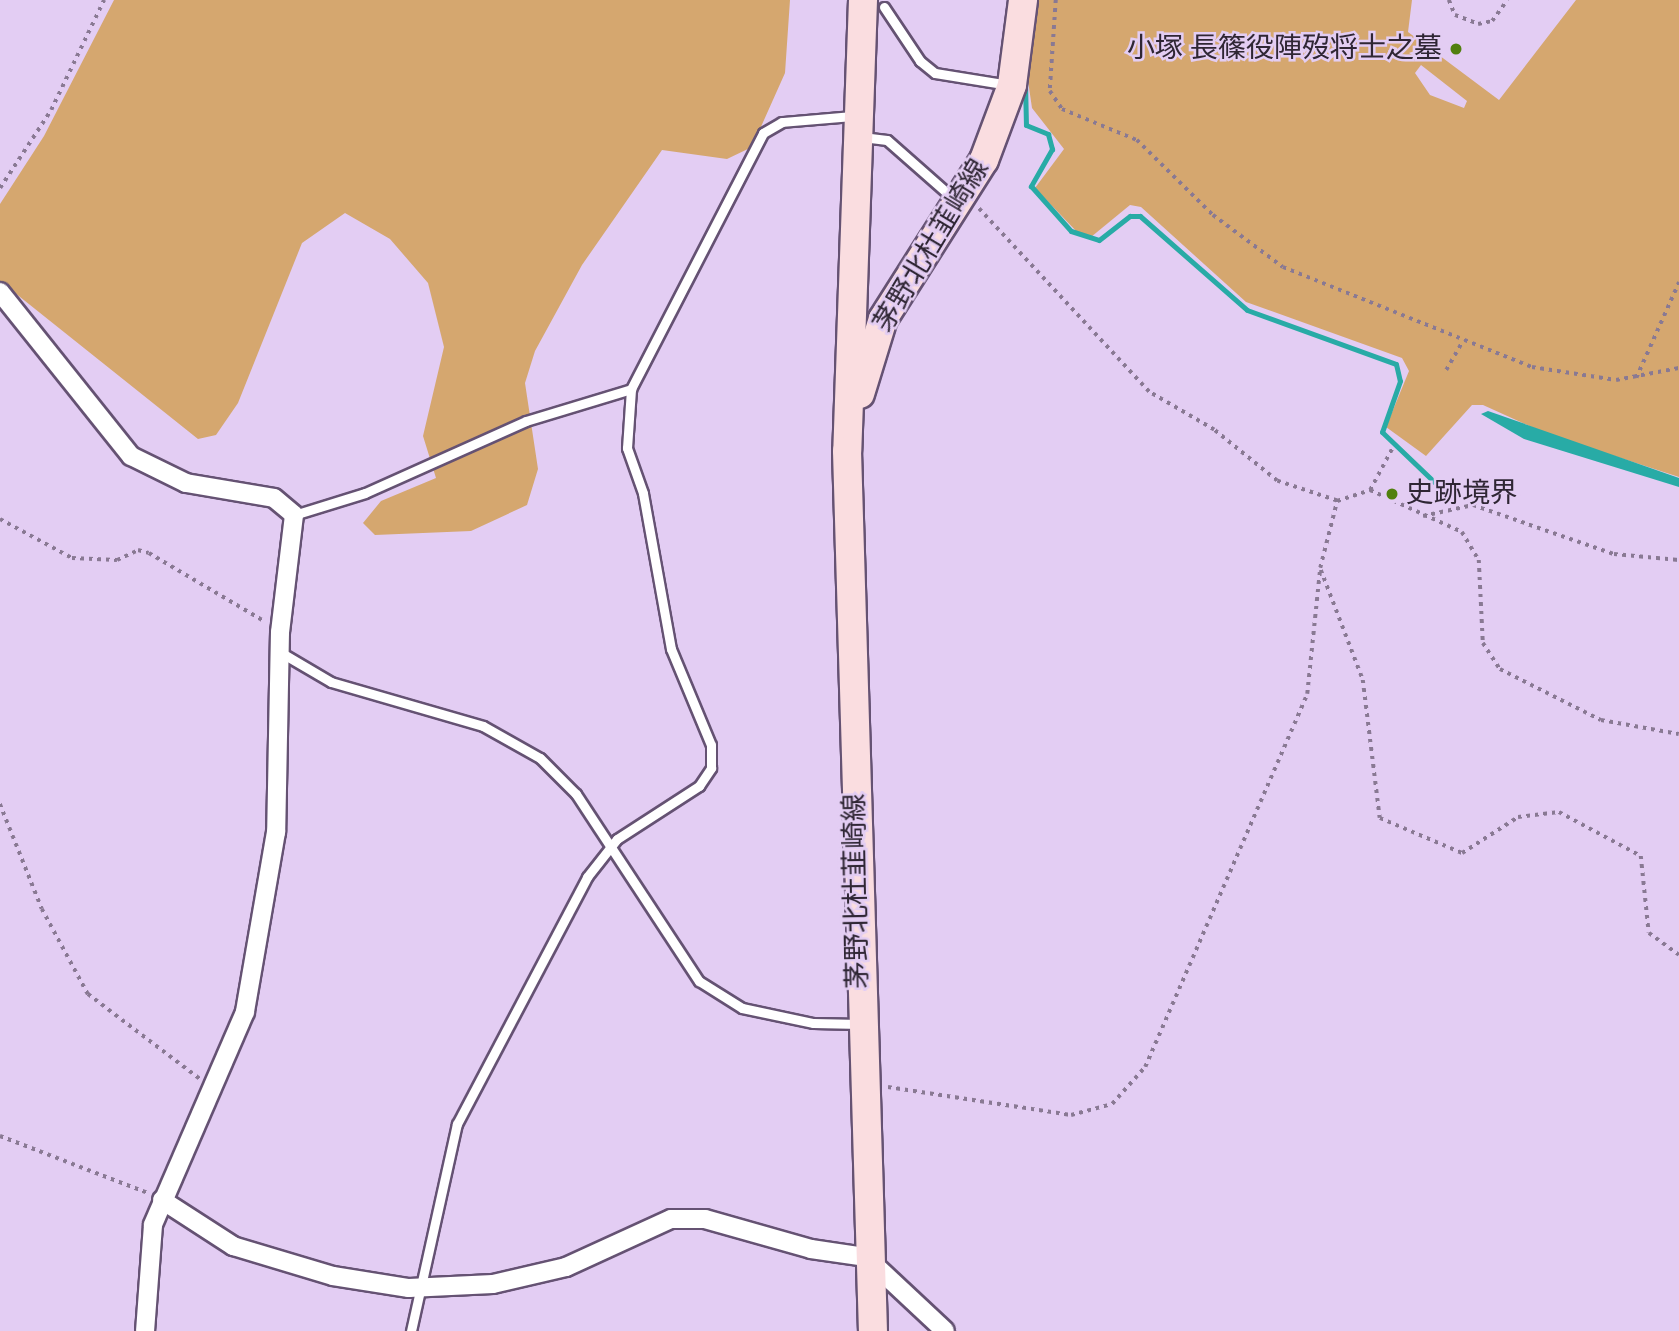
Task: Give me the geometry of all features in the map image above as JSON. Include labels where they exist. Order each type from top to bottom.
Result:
[{"type":"main road","name":"茅野北杜韮崎線","points":[[847,451],[883,320],[962,199],[1012,85],[1023,0]]},
{"type":"main road","name":"茅野北杜韮崎線","points":[[873,1331],[866,1257],[866,1086],[861,1024],[847,451],[860,126],[874,3]]},
{"type":"street","points":[[0,292],[131,456],[186,483],[274,498],[294,515],[280,632],[276,832],[245,1012],[217,1090],[186,1139],[163,1200],[148,1263],[145,1331]]},
{"type":"street","points":[[163,1200],[233,1246],[362,1282],[419,1287],[493,1284],[566,1267],[671,1219],[705,1219],[811,1250],[866,1257],[945,1331]]},
{"type":"lane","points":[[874,3],[920,61],[935,73],[1012,85]]},
{"type":"lane","points":[[411,1331],[457,1124],[587,877],[610,846],[699,786],[711,768],[711,745],[671,649],[643,493],[627,449],[631,389],[763,133],[782,122],[860,126],[887,141],[962,199]]},
{"type":"lane","points":[[294,515],[365,493],[526,421],[631,389]]},
{"type":"lane","points":[[280,652],[364,694],[501,734],[540,758],[576,794],[699,981],[742,1007],[813,1023],[861,1024]]},
{"type":"path","points":[[0,188],[51,110],[104,0]]},
{"type":"path","points":[[1056,0],[1050,91],[1062,109],[1137,140],[1213,215],[1283,267],[1532,367],[1636,378],[1679,368]]},
{"type":"path","points":[[1448,0],[1455,15],[1478,24],[1492,21],[1507,0]]},
{"type":"path","points":[[962,199],[1149,392],[1214,430],[1277,481],[1337,501],[1370,489],[1393,447]]},
{"type":"path","points":[[1636,378],[1679,282]]},
{"type":"path","points":[[1446,370],[1463,341]]},
{"type":"path","points":[[1370,489],[1472,543],[1479,560],[1483,643],[1500,669],[1601,720],[1679,734]]},
{"type":"path","points":[[866,1086],[1071,1115],[1112,1104],[1145,1067],[1307,694],[1320,568],[1337,501]]},
{"type":"path","points":[[1423,516],[1473,505],[1614,554],[1679,560]]},
{"type":"path","points":[[0,519],[72,558],[117,560],[138,550],[149,553],[280,632]]},
{"type":"path","points":[[1320,568],[1363,680],[1380,818],[1462,853],[1518,817],[1559,812],[1641,856],[1649,933],[1679,955]]},
{"type":"path","points":[[0,804],[42,909],[88,995],[159,1054],[217,1090]]},
{"type":"path","points":[[0,1136],[163,1200]]},
{"type":"shaded area","points":[[114,0],[790,0],[785,73],[752,147],[727,159],[662,150],[582,265],[535,351],[525,383],[538,469],[527,505],[471,531],[375,535],[363,523],[381,501],[436,478],[423,436],[444,347],[428,283],[390,239],[345,213],[302,243],[238,403],[216,435],[198,439],[0,281],[0,204],[44,136]]},
{"type":"shaded area","points":[[1032,0],[1412,0],[1408,32],[1499,100],[1576,0],[1679,0],[1679,477],[1547,434],[1483,405],[1472,405],[1426,456],[1386,427],[1409,371],[1402,358],[1246,302],[1141,207],[1130,205],[1091,237],[1078,233],[1035,188],[1064,149],[1032,108],[1027,74]],"holes":[[[1421,65],[1467,101],[1464,108],[1430,95],[1415,73]]]},
{"type":"shaded area","points":[[1488,411],[1679,478],[1679,487],[1524,439],[1481,414]]},
{"type":"waterway","points":[[1025,82],[1026,125],[1048,134],[1052,149],[1031,186],[1071,231],[1099,240],[1130,216],[1140,216],[1247,310],[1396,364],[1400,381],[1382,432],[1450,497]]},
{"type":"place","name":"小塚 長篠役陣歿将士之墓","points":[[1456,49]]},
{"type":"place","name":"史跡境界","points":[[1392,494]]}]
